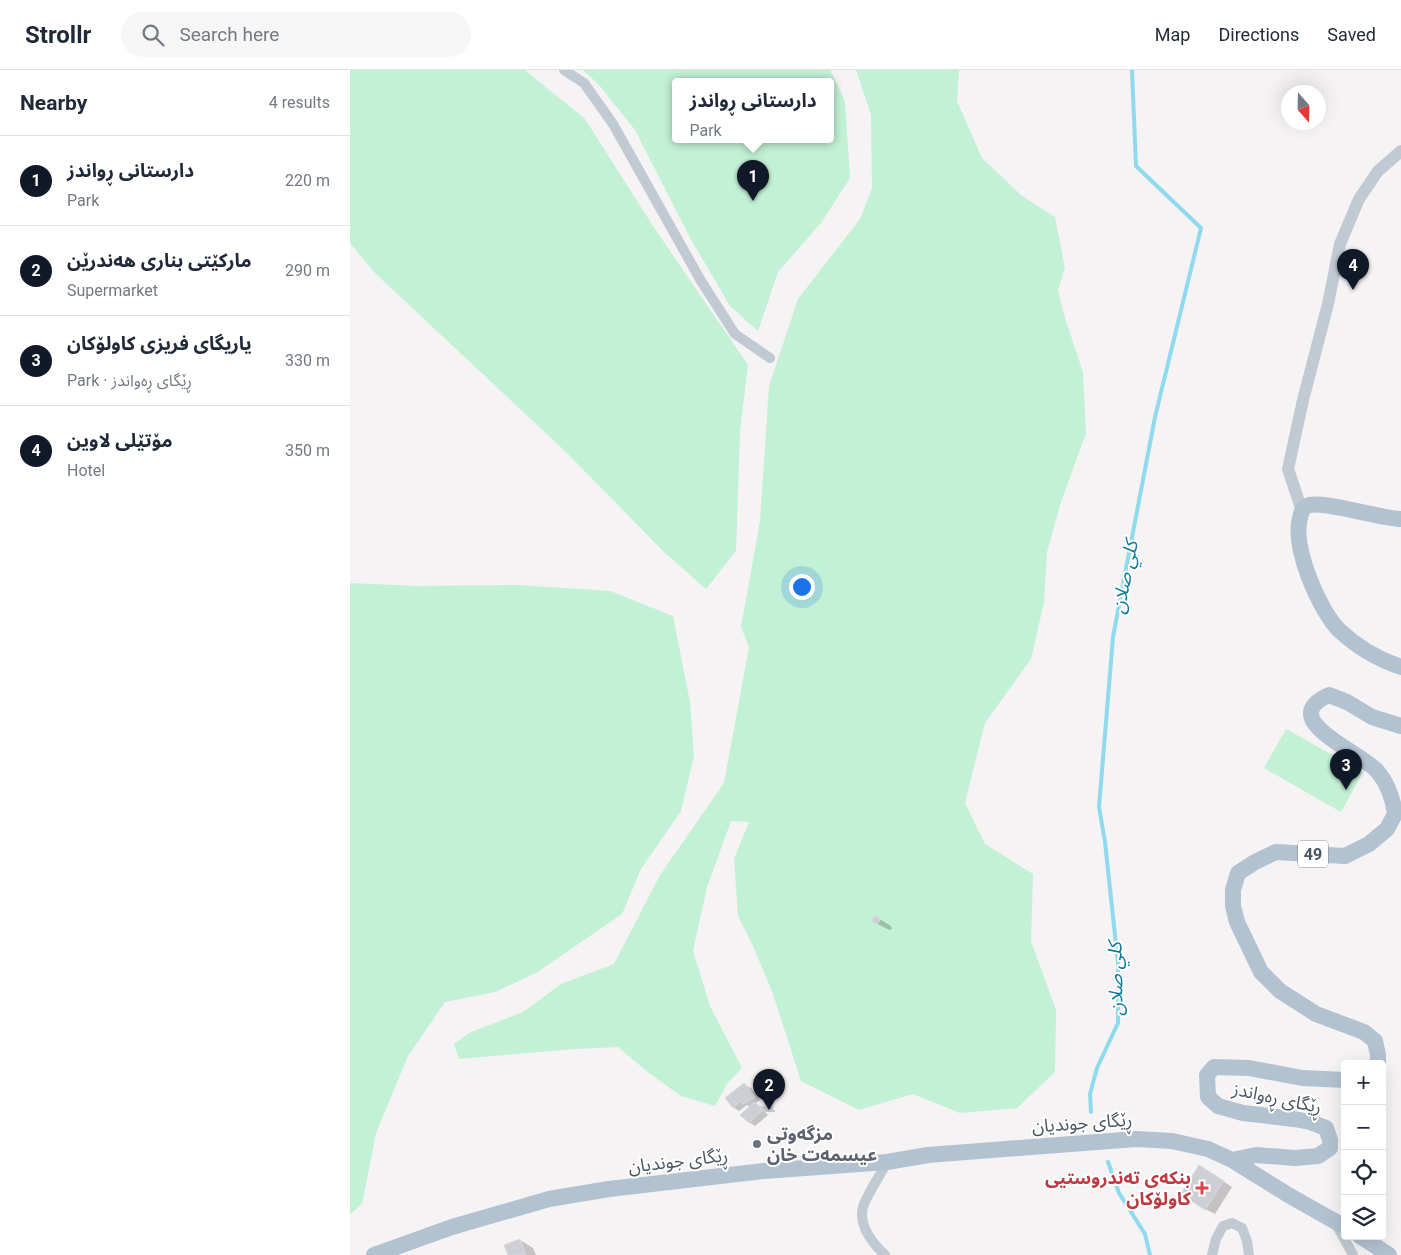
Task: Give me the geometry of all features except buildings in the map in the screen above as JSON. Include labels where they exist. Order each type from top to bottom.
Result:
[{"type":"main road","points":[[1401,519],[1318,503],[1306,506],[1302,511],[1297,528],[1298,544],[1309,576],[1325,612],[1338,629],[1362,650],[1379,660],[1401,667]]},
{"type":"main road","name":"49","points":[[1378,1060],[1375,1041],[1364,1032],[1316,1014],[1280,991],[1261,972],[1237,922],[1233,906],[1233,890],[1238,873],[1276,852],[1345,856],[1370,844],[1387,829],[1395,814],[1390,792],[1378,771],[1318,729],[1310,718],[1311,708],[1317,700],[1329,696],[1347,702],[1372,717],[1401,726]]},
{"type":"main road","name":"ڕێگای ڕەواندز","points":[[1232,1160],[1256,1155],[1295,1158],[1318,1156],[1330,1148],[1330,1140],[1326,1128],[1310,1122],[1243,1112],[1218,1106],[1208,1097],[1207,1075],[1214,1067],[1249,1068],[1302,1078],[1341,1080]]},
{"type":"main road","name":"ڕێگای جوندیان","points":[[374,1255],[452,1227],[549,1199],[609,1189],[764,1170],[887,1162],[928,1155],[1136,1139],[1155,1139],[1208,1149],[1232,1160],[1339,1224]]},
{"type":"main road","points":[[1366,1240],[1389,1255]]},
{"type":"street","points":[[564,70],[584,83],[613,124],[701,282],[735,334],[770,358]]},
{"type":"street","points":[[1302,511],[1288,469],[1303,400],[1328,304],[1340,244],[1359,199],[1378,171],[1401,151]]},
{"type":"street","points":[[886,1255],[874,1251],[864,1227],[862,1208],[887,1162]]},
{"type":"street","points":[[1212,1255],[1216,1239],[1223,1226],[1232,1223],[1242,1228],[1247,1241],[1249,1255]]},
{"type":"street","points":[[1339,1224],[1353,1255]]},
{"type":"green space","points":[[350,70],[525,70],[585,119],[653,226],[748,365],[740,432],[736,551],[706,589],[664,552],[566,452],[376,274],[350,243]]},
{"type":"green space","points":[[583,70],[830,70],[834,78],[672,78],[672,143],[834,143],[834,78],[845,101],[850,178],[821,223],[778,272],[758,331],[730,306],[689,236],[635,130],[599,85]]},
{"type":"green space","points":[[856,70],[959,70],[957,101],[982,158],[1022,196],[1055,217],[1065,268],[1058,290],[1083,372],[1086,433],[1061,502],[1047,552],[1044,602],[1031,659],[985,723],[965,803],[985,844],[1033,874],[1031,941],[1056,1010],[1055,1072],[1017,1108],[960,1113],[913,1094],[859,1110],[801,1081],[773,994],[738,916],[734,859],[749,822],[731,821],[707,887],[693,951],[710,1006],[742,1068],[727,1084],[715,1106],[681,1096],[618,1047],[459,1059],[454,1044],[469,1033],[523,1012],[561,984],[614,964],[660,875],[724,783],[749,647],[741,627],[760,521],[769,386],[798,299],[860,219],[872,188],[871,115]]},
{"type":"green space","points":[[350,583],[416,586],[518,585],[610,591],[673,616],[690,702],[694,756],[681,811],[641,869],[622,914],[536,973],[495,992],[445,1002],[408,1056],[376,1133],[362,1204],[350,1214]]},
{"type":"green space","points":[[1286,729],[1363,772],[1341,812],[1264,768]]},
{"type":"waterway","name":"كلي صلان","points":[[1091,1112],[1090,1094],[1097,1068],[1118,1023],[1118,963],[1105,842],[1099,807],[1113,637],[1155,417],[1201,228],[1136,166],[1132,70]]},
{"type":"waterway","name":"كلي صلان","points":[[1108,1162],[1119,1193],[1145,1234],[1150,1255]]},
{"type":"place","name":"دارستانی ڕواندز","points":[[753,201]]},
{"type":"place","name":"مۆتێلی لاوین","points":[[1353,290]]},
{"type":"place","name":"یاریگای فریزی کاولۆکان","points":[[1346,790]]},
{"type":"place","name":"مارکێتی بناری هەندرێن","points":[[769,1110]]},
{"type":"place","name":"مزگەوتی عیسمەت خان","points":[[757,1144]]},
{"type":"place","name":"بنکەی تەندروستیی کاولۆکان","points":[[1202,1188]]}]
